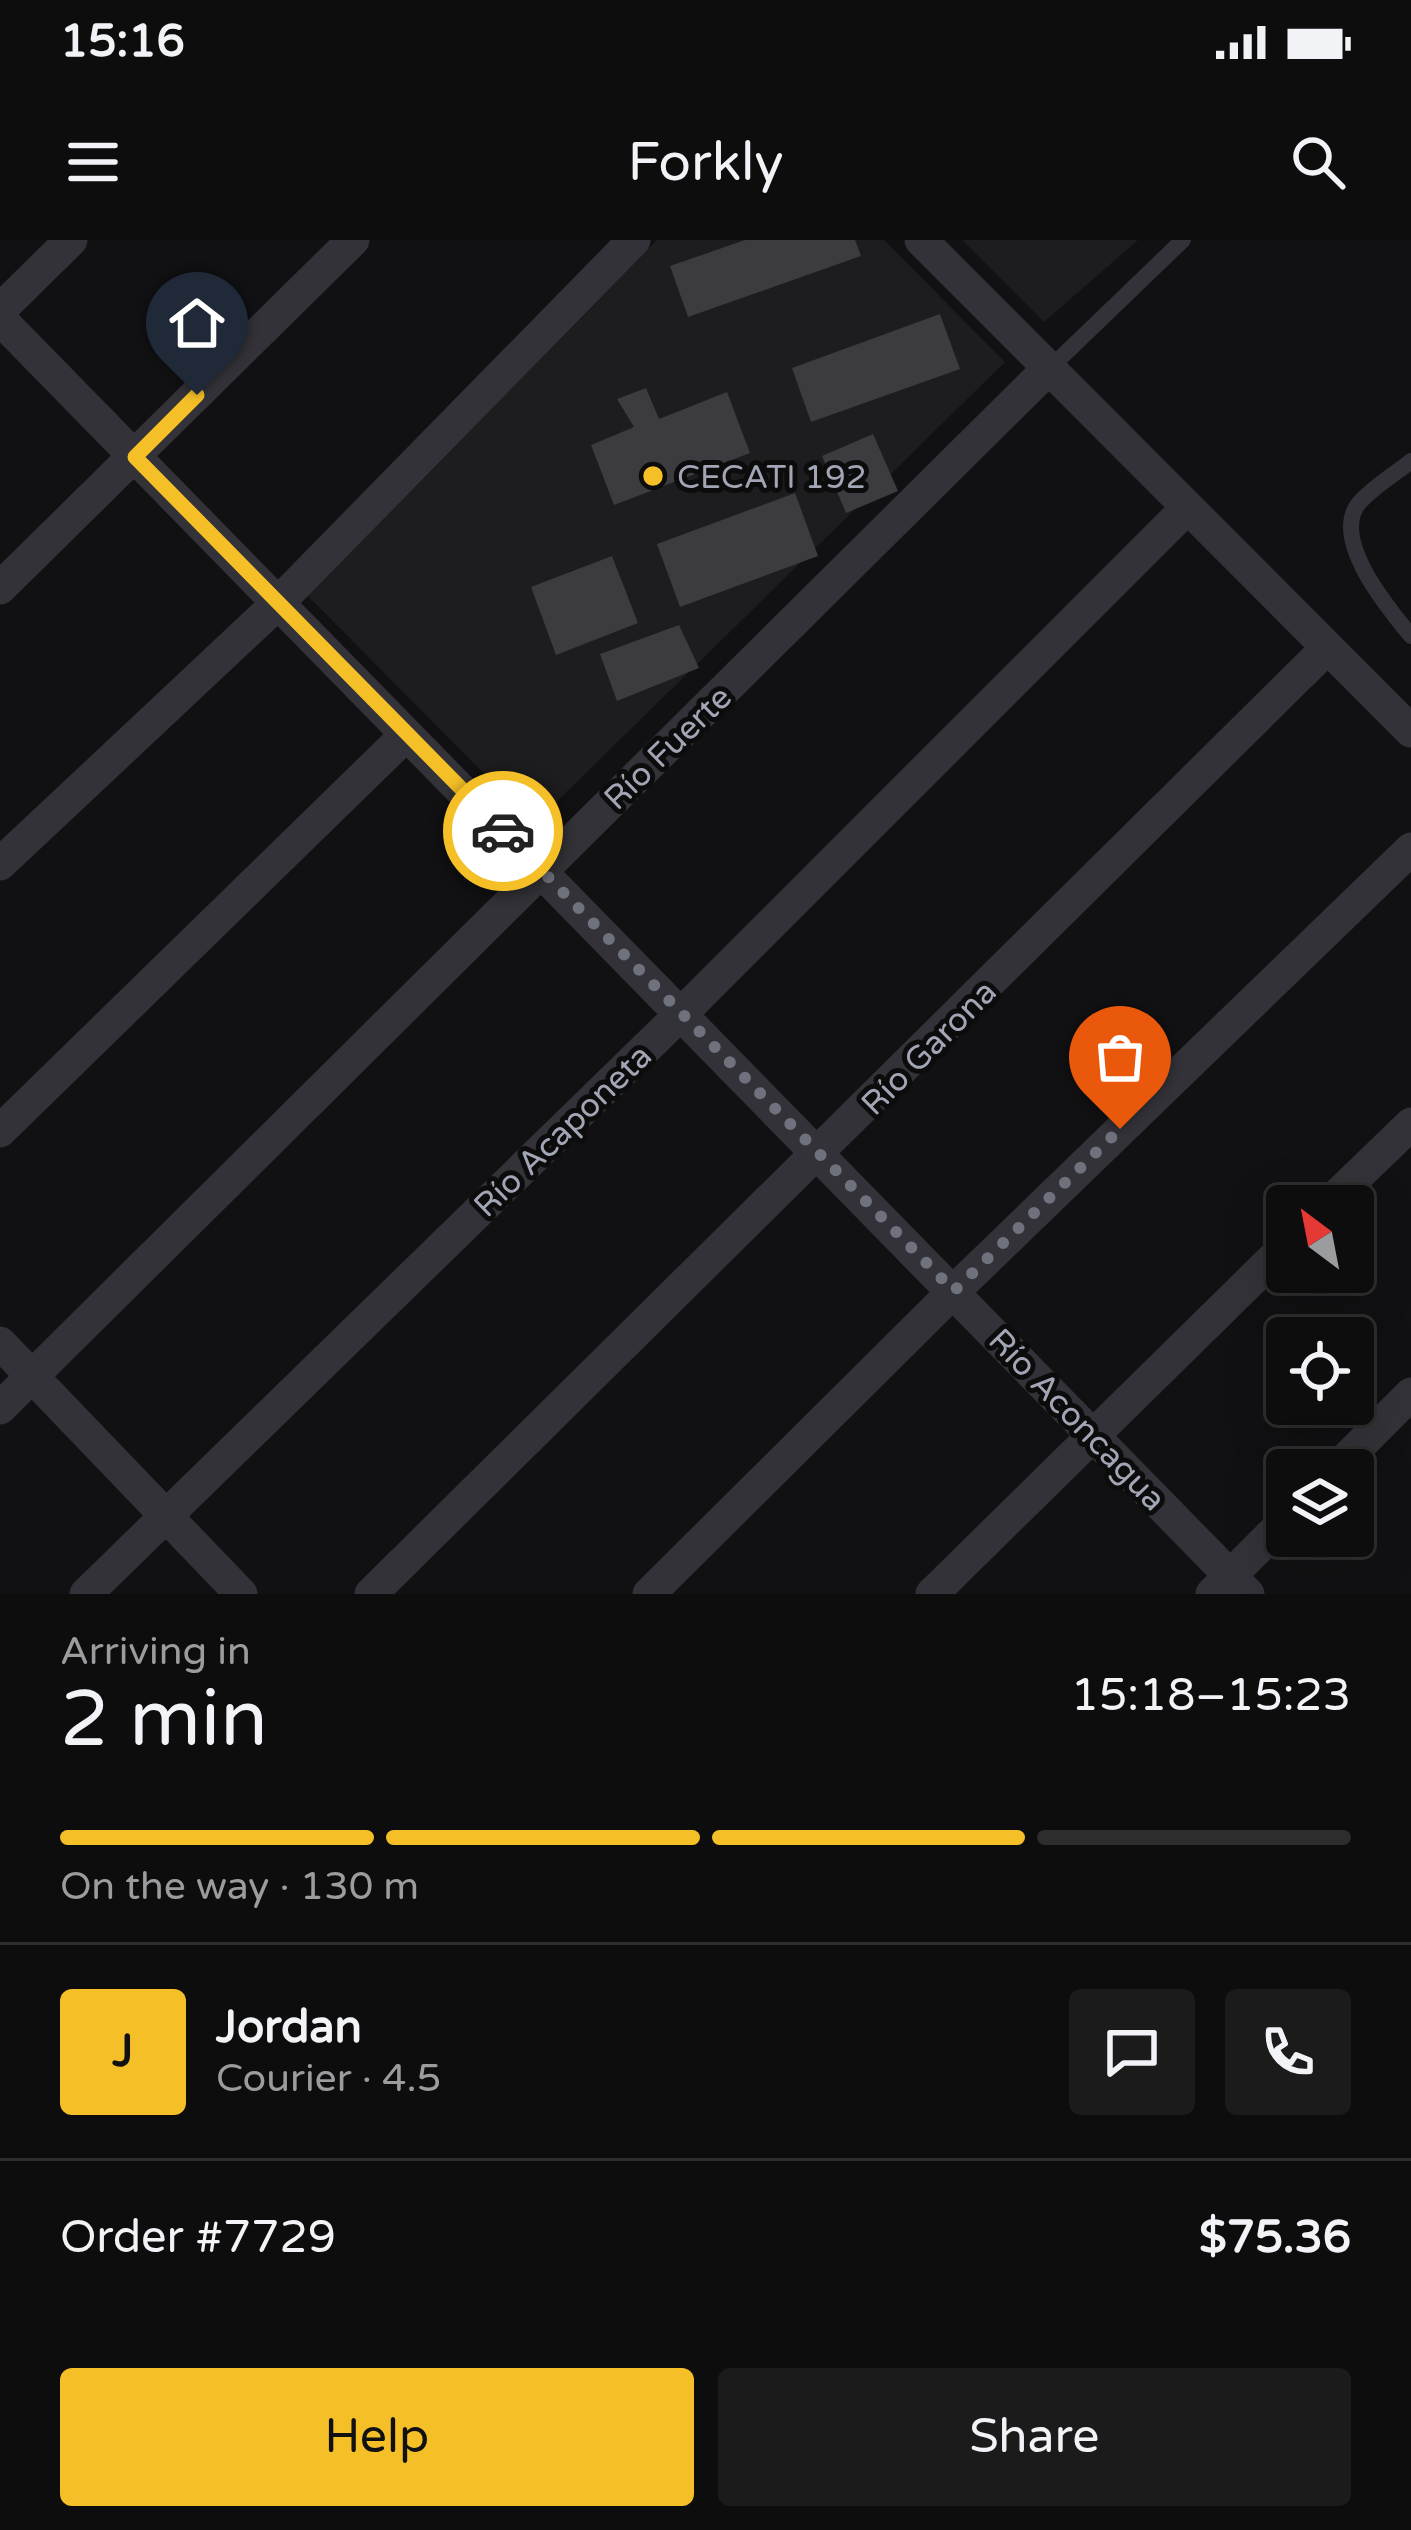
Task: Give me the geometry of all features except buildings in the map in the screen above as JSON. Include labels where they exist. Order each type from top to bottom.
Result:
[{"type":"street","points":[[0,310],[71,240]]},
{"type":"street","points":[[0,588],[353,240]]},
{"type":"street","points":[[0,864],[277,604],[634,240]]},
{"type":"street","points":[[921,240],[1411,730]]},
{"type":"street","name":"Río Aconcagua","points":[[0,319],[1094,1435],[1230,1588]]},
{"type":"street","name":"Río Fuerte","points":[[0,1408],[1047,370]]},
{"type":"street","name":"Río Acaponeta","points":[[86,1594],[681,1014],[1187,508]]},
{"type":"street","name":"Río Garona","points":[[371,1594],[1327,648]]},
{"type":"street","points":[[0,1131],[406,735]]},
{"type":"street","points":[[649,1594],[1411,849]]},
{"type":"street","points":[[1348,1185],[1411,1124]]},
{"type":"street","points":[[932,1594],[1266,1266]]},
{"type":"street","points":[[0,1343],[241,1594]]},
{"type":"street","points":[[1356,1449],[1411,1394]]},
{"type":"street","points":[[1230,1588],[1266,1544]]},
{"type":"lane","name":"Río Fuerte","points":[[1047,370],[1183,240]]},
{"type":"lane","points":[[1411,461],[1356,506],[1350,533],[1358,561],[1411,636]]},
{"type":"shaded area","name":"CECATI 192","points":[[657,240],[884,240],[1005,362],[534,824],[303,591]]},
{"type":"shaded area","points":[[962,240],[1138,240],[1044,322]]},
{"type":"way so far","points":[[503,831],[954,1291],[1120,1129]]},
{"type":"place","name":"CECATI 192","points":[[653,476]]},
{"type":"route","points":[[197,395],[135,457],[503,831]]}]
